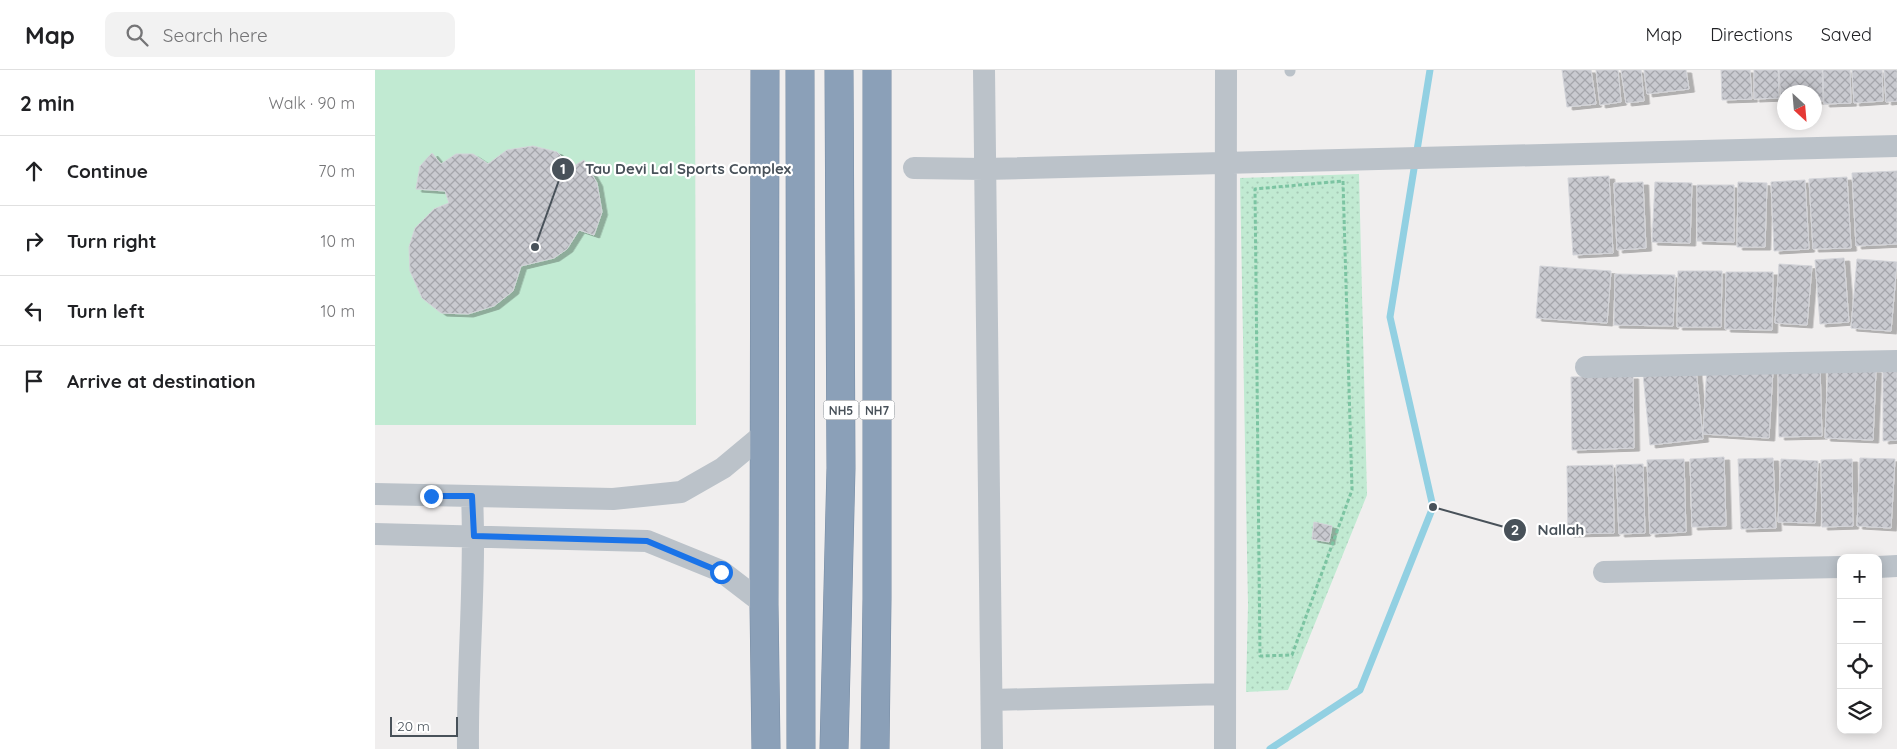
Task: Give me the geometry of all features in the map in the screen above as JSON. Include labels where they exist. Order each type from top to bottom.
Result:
[{"type":"highway","points":[[765,70],[764,604],[766,749]]},
{"type":"highway","points":[[800,70],[801,749]]},
{"type":"highway","name":"NH5","points":[[834,749],[841,468],[839,70]]},
{"type":"highway","name":"NH7","points":[[875,749],[877,70]]},
{"type":"street","points":[[984,70],[992,749]]},
{"type":"street","points":[[1225,749],[1226,70]]},
{"type":"street","points":[[914,168],[1225,163],[1897,146]]},
{"type":"street","points":[[1586,367],[1897,361]]},
{"type":"street","points":[[375,494],[613,499],[681,492],[723,468],[765,433]]},
{"type":"street","points":[[468,749],[474,536],[472,496]]},
{"type":"street","points":[[375,534],[647,541],[721,572],[764,604]]},
{"type":"street","points":[[1882,567],[1897,566]]},
{"type":"street","points":[[1604,572],[1837,568]]},
{"type":"street","points":[[991,700],[1225,694]]},
{"type":"path","points":[[1343,181],[1352,490],[1291,655],[1260,656],[1255,190],[1343,181]]},
{"type":"green space","points":[[375,70],[695,70],[696,425],[375,425]]},
{"type":"green space","points":[[1359,174],[1367,495],[1288,690],[1246,692],[1248,605],[1240,178]]},
{"type":"building","points":[[1562,70],[1591,70],[1596,104],[1567,107]]},
{"type":"building","points":[[1596,70],[1618,70],[1621,102],[1600,105]]},
{"type":"building","points":[[1621,70],[1641,70],[1644,101],[1626,103]]},
{"type":"building","points":[[1644,70],[1686,70],[1689,89],[1647,94]]},
{"type":"building","points":[[1721,70],[1750,70],[1752,99],[1722,100]]},
{"type":"building","points":[[1754,70],[1778,70],[1777,98],[1754,99]]},
{"type":"building","points":[[1779,70],[1822,70],[1823,101],[1822,85],[1780,85]]},
{"type":"building","points":[[1823,70],[1850,70],[1851,103],[1824,104]]},
{"type":"building","points":[[1852,70],[1882,70],[1883,101],[1854,103]]},
{"type":"building","points":[[1884,70],[1897,70],[1897,101],[1886,102]]},
{"type":"building","points":[[533,146],[557,152],[572,167],[584,160],[597,183],[602,212],[594,235],[579,230],[567,249],[554,258],[521,266],[513,291],[494,306],[468,314],[441,313],[422,298],[410,271],[409,247],[415,228],[434,209],[449,203],[445,191],[416,189],[420,166],[432,153],[441,164],[456,154],[473,154],[488,164],[507,150]]},
{"type":"building","points":[[1897,171],[1897,244],[1856,246],[1852,173]]},
{"type":"building","points":[[1609,176],[1613,253],[1573,255],[1568,178]]},
{"type":"building","points":[[1847,177],[1851,248],[1813,249],[1809,179]]},
{"type":"building","points":[[1805,180],[1809,249],[1774,251],[1771,182]]},
{"type":"building","points":[[1643,182],[1646,248],[1617,250],[1614,183]]},
{"type":"building","points":[[1655,182],[1692,183],[1690,243],[1652,242]]},
{"type":"building","points":[[1738,182],[1767,183],[1765,247],[1737,247]]},
{"type":"building","points":[[1697,185],[1734,185],[1734,242],[1697,241]]},
{"type":"building","points":[[1844,258],[1849,322],[1820,324],[1815,260]]},
{"type":"building","points":[[1857,259],[1897,262],[1891,331],[1851,328]]},
{"type":"building","points":[[1779,264],[1812,266],[1807,325],[1775,323]]},
{"type":"building","points":[[1540,266],[1611,271],[1607,323],[1536,318]]},
{"type":"building","points":[[1678,271],[1722,271],[1721,327],[1677,327]]},
{"type":"building","points":[[1726,272],[1773,272],[1772,330],[1725,329]]},
{"type":"building","points":[[1615,274],[1675,275],[1673,326],[1614,325]]},
{"type":"building","points":[[1707,366],[1773,370],[1769,438],[1703,434]]},
{"type":"building","points":[[1820,366],[1822,436],[1779,437],[1778,367]]},
{"type":"building","points":[[1828,368],[1876,370],[1873,440],[1825,438]]},
{"type":"building","points":[[1696,369],[1703,439],[1650,445],[1643,374]]},
{"type":"building","points":[[1883,371],[1897,371],[1897,440],[1883,441]]},
{"type":"building","points":[[1633,376],[1634,448],[1572,450],[1571,377]]},
{"type":"building","points":[[1724,457],[1726,526],[1692,527],[1690,459]]},
{"type":"building","points":[[1773,458],[1776,528],[1741,529],[1738,459]]},
{"type":"building","points":[[1860,458],[1895,459],[1891,528],[1857,526]]},
{"type":"building","points":[[1684,459],[1686,532],[1650,534],[1647,460]]},
{"type":"building","points":[[1781,459],[1818,461],[1815,523],[1778,522]]},
{"type":"building","points":[[1852,459],[1853,526],[1822,527],[1821,460]]},
{"type":"building","points":[[1643,464],[1645,533],[1619,534],[1616,465]]},
{"type":"building","points":[[1613,465],[1614,533],[1568,534],[1567,466]]},
{"type":"building","points":[[1314,522],[1332,526],[1329,542],[1312,539]]},
{"type":"waterway","points":[[1270,749],[1360,690],[1433,507],[1390,317],[1430,70]]},
{"type":"place","name":"Tau Devi Lal Sports Complex","points":[[535,247]]},
{"type":"place","name":"Nallah","points":[[1433,507]]},
{"type":"route","points":[[431,496],[472,496],[474,536],[647,541],[721,572]]}]
